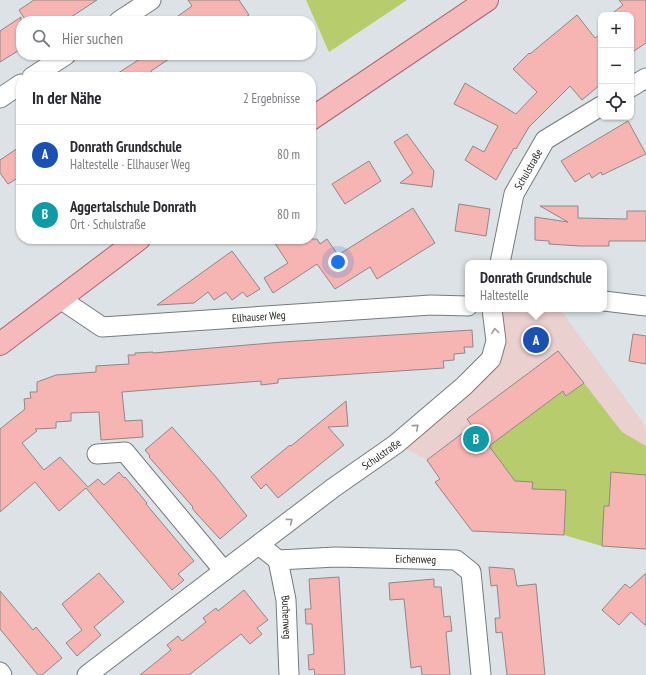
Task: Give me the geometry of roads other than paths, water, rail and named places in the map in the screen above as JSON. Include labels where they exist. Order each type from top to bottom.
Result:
[{"type":"main road","points":[[316,116],[487,0]]},
{"type":"main road","points":[[0,344],[132,244]]},
{"type":"street","points":[[126,16],[151,0]]},
{"type":"street","points":[[40,72],[58,60]]},
{"type":"street","points":[[634,85],[646,78]]},
{"type":"street","points":[[0,98],[16,87]]},
{"type":"street","name":"Schulstraße","points":[[501,260],[514,194],[545,140],[598,108]]},
{"type":"street","name":"Ellhauser Weg","points":[[59,298],[102,327],[431,305],[465,306]]},
{"type":"street","points":[[607,301],[646,306]]},
{"type":"street","name":"Schulstraße","points":[[88,675],[333,488],[396,444],[464,386],[491,359],[496,341],[492,312]]},
{"type":"street","points":[[97,454],[125,452],[224,571]]},
{"type":"street","points":[[259,545],[278,560]]},
{"type":"street","name":"Eichenweg","points":[[278,560],[336,557],[456,560],[471,572],[481,675]]},
{"type":"street","name":"Buchenweg","points":[[278,560],[286,600],[289,675]]},
{"type":"place","name":"Donrath Grundschule","points":[[536,340]]},
{"type":"place","name":"Aggertalschule Donrath","points":[[476,439]]}]
